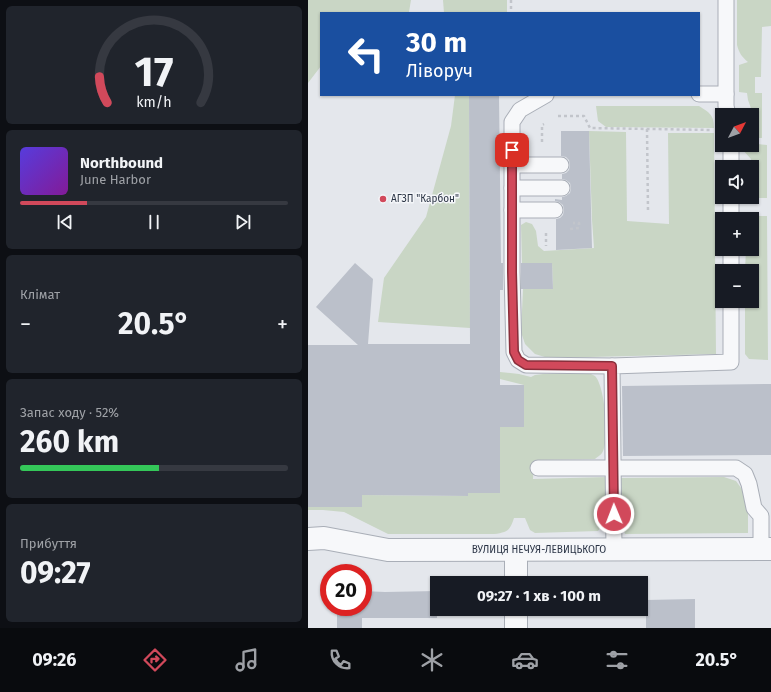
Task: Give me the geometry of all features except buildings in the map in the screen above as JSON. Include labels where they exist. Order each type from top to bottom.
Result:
[{"type":"street","name":"ВУЛИЦЯ НЕЧУЯ-ЛЕВИЦЬКОГО","points":[[308,539],[324,538],[388,550],[766,550]]},
{"type":"street","points":[[516,550],[516,576]]},
{"type":"street","points":[[516,616],[516,628]]},
{"type":"lane","points":[[726,0],[726,108]]},
{"type":"lane","points":[[700,94],[726,94]]},
{"type":"lane","points":[[544,96],[520,110],[512,122],[512,210],[507,242],[514,352],[518,360],[526,365],[612,366],[731,362],[731,308]]},
{"type":"lane","points":[[512,165],[561,164]]},
{"type":"lane","points":[[512,188],[562,188]]},
{"type":"lane","points":[[512,210],[549,210]]},
{"type":"lane","points":[[612,366],[614,550]]},
{"type":"lane","points":[[538,468],[736,468],[744,474],[749,484],[754,508],[761,516],[766,550]]},
{"type":"path","points":[[511,0],[511,12]]},
{"type":"path","points":[[553,116],[584,116],[590,128],[714,130]]},
{"type":"path","points":[[542,165],[542,125],[548,121]]},
{"type":"path","points":[[647,129],[648,211]]},
{"type":"path","points":[[546,246],[546,229],[549,210]]},
{"type":"path","points":[[579,223],[579,228]]},
{"type":"green space","points":[[308,0],[411,0],[409,12],[320,12],[320,67],[308,83]]},
{"type":"green space","points":[[443,0],[507,0],[507,12],[444,12]]},
{"type":"green space","points":[[737,0],[771,0],[771,26],[762,27],[761,77],[755,77],[755,93],[762,93],[762,138],[759,138],[759,108],[751,108],[747,93],[739,92],[739,65],[748,62],[741,55],[737,45]]},
{"type":"green space","points":[[455,96],[469,96],[470,328],[378,322],[384,278],[426,217],[451,126]]},
{"type":"green space","points":[[596,106],[699,106],[711,115],[714,128],[606,127],[598,121]]},
{"type":"green space","points":[[589,131],[626,132],[627,221],[669,224],[668,133],[714,133],[716,354],[548,358],[535,354],[525,344],[521,332],[523,289],[553,289],[552,263],[522,263],[521,225],[526,222],[532,224],[536,231],[538,246],[544,251],[594,248]]},
{"type":"green space","points":[[759,144],[767,145],[767,198],[759,198],[759,160],[751,159],[745,152],[759,152]]},
{"type":"green space","points":[[759,216],[767,216],[768,360],[749,359],[745,354],[745,308],[759,308],[759,264],[745,264],[746,256],[759,256]]},
{"type":"green space","points":[[500,372],[531,377],[543,374],[589,373],[595,376],[604,402],[606,437],[602,453],[595,459],[534,460],[533,479],[608,477],[608,514],[605,522],[598,531],[535,533],[530,530],[525,518],[514,518],[511,526],[507,530],[494,534],[388,534],[344,512],[308,510],[308,507],[362,507],[362,495],[467,496],[468,493],[500,493],[500,427],[524,426],[524,385],[500,379]]},
{"type":"green space","points":[[724,477],[736,481],[748,500],[748,533],[625,534],[621,513],[620,478]]},
{"type":"place","name":"АГЗП \"Карбон\"","points":[[383,199]]},
{"type":"route","points":[[512,150],[512,272],[514,352],[518,360],[526,365],[612,366],[614,514]]}]
